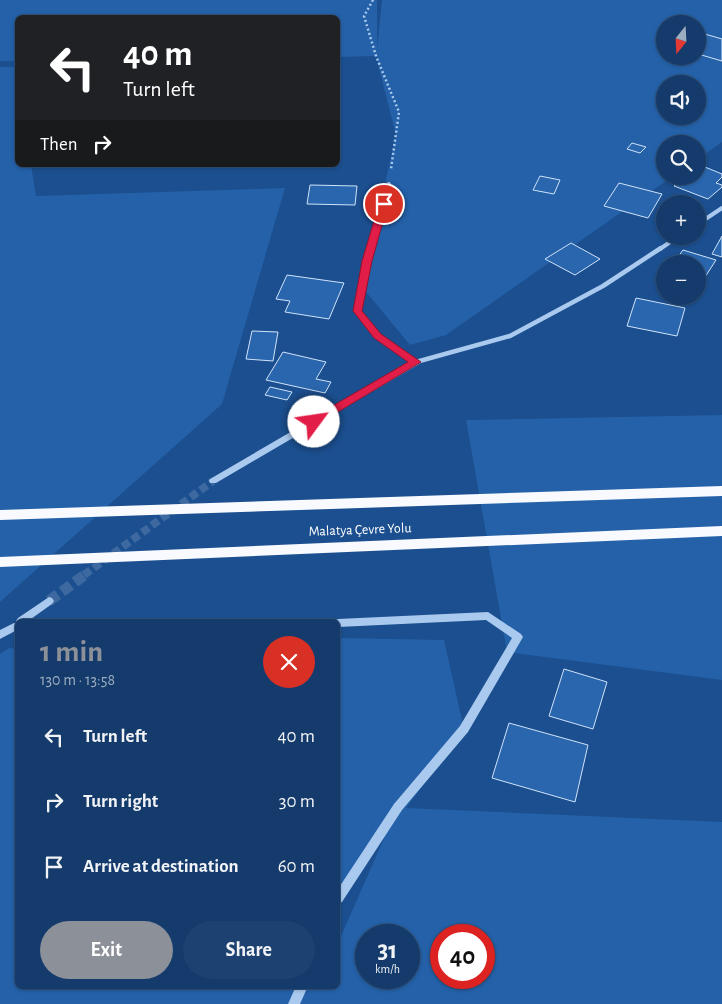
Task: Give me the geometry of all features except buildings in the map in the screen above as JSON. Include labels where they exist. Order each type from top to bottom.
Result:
[{"type":"highway","name":"Malatya Çevre Yolu","points":[[0,515],[722,491]]},
{"type":"highway","name":"Malatya Çevre Yolu","points":[[0,562],[722,531]]},
{"type":"street","points":[[389,184],[367,261],[358,311],[378,336],[416,362]]},
{"type":"street","points":[[706,219],[722,208]]},
{"type":"street","points":[[213,481],[416,362],[510,336],[604,286],[666,245]]},
{"type":"street","points":[[26,619],[49,601]]},
{"type":"street","points":[[340,623],[488,616],[518,637],[464,729],[398,807],[340,895]]},
{"type":"street","points":[[0,635],[15,627]]},
{"type":"street","points":[[294,1004],[301,989]]},
{"type":"path","points":[[373,0],[364,16],[376,56],[399,112],[389,184]]},
{"type":"shaded area","points":[[0,0],[377,0],[377,49],[382,0],[722,0],[722,142],[706,153],[706,135],[656,135],[656,185],[660,185],[446,335],[410,345],[362,287],[396,135],[376,56],[340,57],[340,15],[15,15],[15,61],[0,61]]},
{"type":"shaded area","points":[[0,67],[15,67],[15,167],[31,167],[36,196],[285,188],[222,404],[0,602]]},
{"type":"shaded area","points":[[722,415],[722,680],[507,652],[466,420]]},
{"type":"shaded area","points":[[340,638],[444,640],[464,729],[406,808],[722,822],[722,1004],[0,1004],[0,654],[9,648],[15,649],[15,989],[340,989],[340,938],[385,836],[340,895]]},
{"type":"tunnel","points":[[84,575],[213,481]]},
{"type":"tunnel","points":[[49,601],[86,574]]},
{"type":"route","points":[[314,422],[416,362],[378,336],[358,311],[367,261],[384,204]]}]
